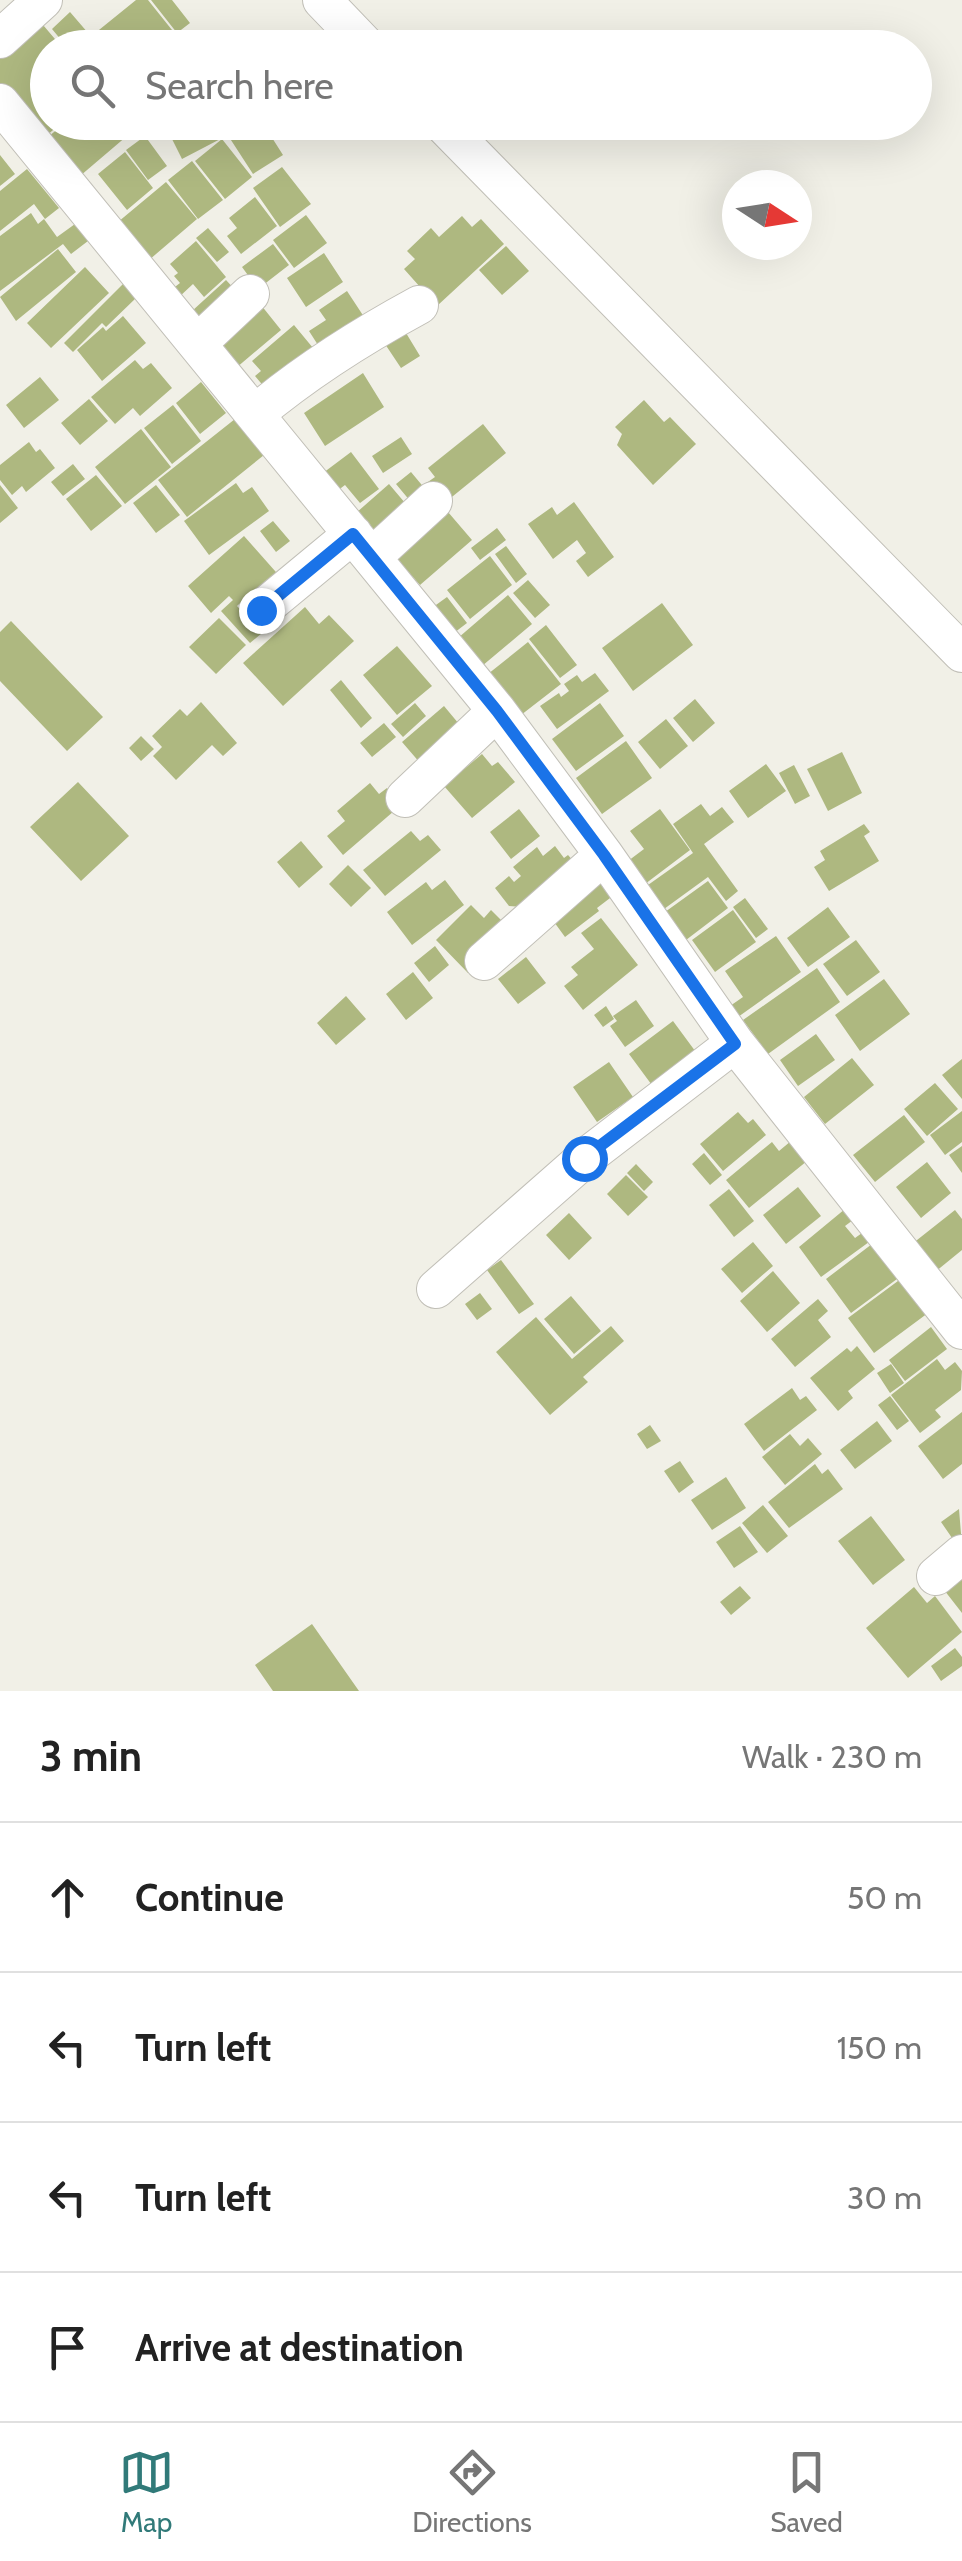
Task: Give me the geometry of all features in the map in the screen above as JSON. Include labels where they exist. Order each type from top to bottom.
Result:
[{"type":"street","points":[[0,39],[44,0]]},
{"type":"street","points":[[322,0],[351,30]]},
{"type":"street","points":[[4,114],[198,343],[497,711],[604,855],[735,1044],[962,1330]]},
{"type":"street","points":[[459,140],[962,653]]},
{"type":"street","points":[[198,343],[250,294]]},
{"type":"street","points":[[255,414],[302,374],[418,305]]},
{"type":"street","points":[[261,610],[433,500]]},
{"type":"street","points":[[405,798],[497,711]]},
{"type":"street","points":[[484,961],[604,855]]},
{"type":"street","points":[[436,1289],[584,1158],[735,1044]]},
{"type":"building","points":[[136,0],[148,0],[172,30],[99,30]]},
{"type":"building","points":[[151,0],[172,0],[190,23],[175,30]]},
{"type":"building","points":[[70,12],[86,30],[53,30]]},
{"type":"building","points":[[38,19],[47,30],[30,30],[30,122],[0,88],[0,52]]},
{"type":"building","points":[[50,140],[122,140],[80,176]]},
{"type":"building","points":[[140,140],[148,140],[167,166],[148,180],[126,150]]},
{"type":"building","points":[[172,140],[218,140],[182,159]]},
{"type":"building","points":[[223,140],[252,177],[225,199],[195,161]]},
{"type":"building","points":[[231,140],[273,140],[283,155],[253,174]]},
{"type":"building","points":[[125,152],[153,188],[127,210],[98,174]]},
{"type":"building","points":[[0,155],[15,174],[0,186]]},
{"type":"building","points":[[192,161],[223,200],[198,219],[168,180]]},
{"type":"building","points":[[282,167],[311,204],[280,227],[253,188]]},
{"type":"building","points":[[27,169],[59,208],[45,219],[34,204],[0,231],[0,191]]},
{"type":"building","points":[[166,182],[197,219],[149,260],[118,222]]},
{"type":"building","points":[[255,197],[277,226],[241,254],[227,236],[237,228],[229,218]]},
{"type":"building","points":[[31,213],[38,224],[44,219],[57,237],[75,224],[88,241],[71,254],[63,244],[0,291],[0,236]]},
{"type":"building","points":[[306,215],[327,243],[294,268],[273,240]]},
{"type":"building","points":[[462,216],[472,227],[481,219],[504,244],[437,306],[404,269],[415,259],[407,251],[431,228],[439,237]]},
{"type":"building","points":[[208,228],[229,252],[217,262],[196,238]]},
{"type":"building","points":[[196,241],[226,277],[204,297],[193,284],[178,298],[171,290],[180,283],[174,276],[178,273],[170,264]]},
{"type":"building","points":[[273,244],[289,265],[258,289],[242,267]]},
{"type":"building","points":[[506,246],[529,271],[502,295],[479,270]]},
{"type":"building","points":[[58,249],[76,272],[16,321],[0,297]]},
{"type":"building","points":[[324,253],[343,282],[306,307],[287,278]]},
{"type":"building","points":[[85,267],[109,293],[51,348],[27,323]]},
{"type":"building","points":[[226,280],[239,294],[206,325],[192,311]]},
{"type":"building","points":[[123,284],[136,298],[106,327],[102,323],[73,352],[64,343]]},
{"type":"building","points":[[347,291],[370,326],[325,356],[309,331],[326,320],[319,310]]},
{"type":"building","points":[[257,300],[281,330],[236,368],[211,338]]},
{"type":"building","points":[[123,316],[146,343],[102,381],[77,350],[103,327],[106,331]]},
{"type":"building","points":[[294,325],[318,354],[271,395],[255,376],[261,371],[252,361]]},
{"type":"building","points":[[403,328],[420,356],[401,368],[383,341]]},
{"type":"building","points":[[135,360],[143,369],[151,363],[172,388],[140,416],[133,408],[115,424],[91,397]]},
{"type":"building","points":[[363,373],[384,407],[325,446],[304,413]]},
{"type":"building","points":[[40,377],[59,400],[24,428],[6,405]]},
{"type":"building","points":[[201,382],[226,413],[200,434],[176,403]]},
{"type":"building","points":[[89,399],[108,421],[80,445],[61,423]]},
{"type":"building","points":[[644,400],[664,422],[670,417],[696,444],[653,485],[617,445],[622,434],[615,427]]},
{"type":"building","points":[[173,405],[201,441],[172,464],[144,428]]},
{"type":"building","points":[[235,419],[264,455],[187,517],[158,480]]},
{"type":"building","points":[[483,424],[506,453],[442,505],[425,484],[435,477],[428,468]]},
{"type":"building","points":[[141,429],[171,467],[125,504],[95,467]]},
{"type":"building","points":[[401,437],[412,454],[383,473],[372,456]]},
{"type":"building","points":[[29,442],[55,468],[26,492],[22,486],[12,495],[0,480],[0,465]]},
{"type":"building","points":[[351,452],[379,489],[360,503],[345,485],[333,494],[319,476]]},
{"type":"building","points":[[73,464],[85,479],[63,496],[51,482]]},
{"type":"building","points":[[411,472],[431,496],[416,508],[396,484]]},
{"type":"building","points":[[96,475],[122,506],[91,531],[66,499]]},
{"type":"building","points":[[236,483],[243,493],[252,487],[269,511],[209,555],[184,521]]},
{"type":"building","points":[[389,484],[411,510],[377,539],[356,513]]},
{"type":"building","points":[[0,485],[18,508],[0,523]]},
{"type":"building","points":[[156,485],[180,515],[156,533],[133,503]]},
{"type":"building","points":[[574,502],[614,557],[588,577],[576,561],[586,553],[577,540],[553,559],[528,524],[552,507],[557,515]]},
{"type":"building","points":[[448,512],[472,540],[420,585],[396,558]]},
{"type":"building","points":[[273,521],[290,541],[276,552],[260,531]]},
{"type":"building","points":[[497,528],[506,540],[480,560],[471,548]]},
{"type":"building","points":[[244,536],[283,580],[263,599],[255,589],[237,606],[262,633],[250,643],[221,611],[233,600],[229,596],[211,613],[188,586]]},
{"type":"building","points":[[506,546],[527,574],[516,583],[495,554]]},
{"type":"building","points":[[490,556],[512,585],[470,619],[447,590]]},
{"type":"building","points":[[528,580],[550,605],[535,618],[513,593]]},
{"type":"building","points":[[508,595],[532,624],[482,666],[458,638]]},
{"type":"building","points":[[447,597],[467,623],[450,636],[429,610]]},
{"type":"building","points":[[662,603],[693,645],[633,691],[602,648]]},
{"type":"building","points":[[305,607],[319,624],[329,615],[354,641],[283,706],[243,663]]},
{"type":"building","points":[[219,618],[246,645],[216,674],[189,647]]},
{"type":"building","points":[[11,621],[103,717],[67,751],[0,681],[0,632]]},
{"type":"building","points":[[546,625],[577,665],[560,678],[529,639]]},
{"type":"building","points":[[528,642],[561,684],[521,715],[488,674]]},
{"type":"building","points":[[397,646],[432,686],[397,715],[363,675]]},
{"type":"building","points":[[595,673],[609,691],[557,729],[540,706],[569,691],[564,684],[577,675],[582,682]]},
{"type":"building","points":[[341,680],[372,718],[361,728],[330,690]]},
{"type":"building","points":[[695,699],[715,723],[693,742],[673,718]]},
{"type":"building","points":[[201,702],[237,743],[223,756],[212,745],[176,780],[153,756],[162,747],[152,736],[180,709],[187,716]]},
{"type":"building","points":[[415,703],[426,716],[403,737],[391,724]]},
{"type":"building","points":[[600,703],[624,736],[576,771],[552,739]]},
{"type":"building","points":[[444,706],[469,736],[427,771],[402,742]]},
{"type":"building","points":[[666,719],[688,746],[660,769],[638,742]]},
{"type":"building","points":[[384,723],[396,737],[372,757],[360,743]]},
{"type":"building","points":[[141,736],[154,749],[141,761],[129,748]]},
{"type":"building","points":[[626,741],[652,778],[602,814],[576,778]]},
{"type":"building","points":[[842,752],[862,793],[828,811],[807,769]]},
{"type":"building","points":[[482,754],[492,766],[498,762],[515,782],[472,818],[444,786]]},
{"type":"building","points":[[766,764],[786,791],[748,818],[729,791]]},
{"type":"building","points":[[794,765],[810,796],[795,804],[779,773]]},
{"type":"building","points":[[78,782],[129,836],[81,881],[30,827]]},
{"type":"building","points":[[370,783],[379,794],[387,788],[401,805],[343,855],[327,836],[345,821],[337,811]]},
{"type":"building","points":[[701,804],[710,816],[722,807],[734,822],[704,844],[738,891],[726,901],[708,877],[664,909],[648,885],[693,853],[673,824]]},
{"type":"building","points":[[519,809],[540,836],[511,859],[490,832]]},
{"type":"building","points":[[660,809],[690,850],[645,884],[628,861],[644,849],[630,831]]},
{"type":"building","points":[[864,824],[870,832],[864,836],[879,861],[829,891],[814,867],[825,860],[820,851]]},
{"type":"building","points":[[411,831],[420,841],[428,835],[441,850],[385,896],[363,870]]},
{"type":"building","points":[[301,841],[323,867],[299,888],[277,862]]},
{"type":"building","points":[[555,846],[582,871],[536,908],[509,906],[495,888],[509,876],[514,882],[521,876],[513,867],[537,847],[543,856]]},
{"type":"building","points":[[348,865],[371,888],[351,907],[329,884]]},
{"type":"building","points":[[597,871],[614,895],[565,937],[549,915]]},
{"type":"building","points":[[445,880],[464,905],[412,945],[387,912],[426,882],[432,890]]},
{"type":"building","points":[[708,881],[728,908],[686,940],[665,912]]},
{"type":"building","points":[[745,898],[768,929],[756,938],[733,907]]},
{"type":"building","points":[[471,905],[484,918],[491,910],[511,930],[468,973],[436,940]]},
{"type":"building","points":[[828,907],[850,937],[808,967],[787,938]]},
{"type":"building","points":[[733,910],[756,942],[715,972],[692,940]]},
{"type":"building","points":[[601,918],[638,965],[583,1010],[564,986],[578,975],[571,967],[594,949],[581,933]]},
{"type":"building","points":[[776,936],[801,972],[738,1017],[730,1006],[743,997],[725,971]]},
{"type":"building","points":[[856,940],[880,972],[847,996],[823,964]]},
{"type":"building","points":[[435,946],[449,965],[429,982],[414,963]]},
{"type":"building","points":[[526,957],[546,983],[518,1004],[498,979]]},
{"type":"building","points":[[817,968],[840,1002],[768,1054],[743,1020]]},
{"type":"building","points":[[413,972],[433,998],[406,1020],[386,994]]},
{"type":"building","points":[[884,979],[910,1014],[860,1051],[835,1015]]},
{"type":"building","points":[[346,996],[366,1019],[336,1045],[317,1023]]},
{"type":"building","points":[[636,1000],[654,1026],[625,1047],[610,1026],[617,1021],[613,1016]]},
{"type":"building","points":[[606,1006],[614,1019],[603,1027],[594,1015]]},
{"type":"building","points":[[673,1021],[701,1059],[657,1092],[629,1054]]},
{"type":"building","points":[[816,1034],[835,1060],[798,1086],[780,1060]]},
{"type":"building","points":[[852,1058],[874,1085],[825,1124],[804,1097]]},
{"type":"building","points":[[962,1059],[962,1099],[942,1075]]},
{"type":"building","points":[[609,1062],[633,1097],[597,1122],[573,1087]]},
{"type":"building","points":[[935,1083],[958,1109],[927,1136],[904,1109]]},
{"type":"building","points":[[962,1111],[962,1142],[945,1155],[930,1135]]},
{"type":"building","points":[[738,1112],[748,1123],[753,1119],[766,1135],[723,1171],[700,1144]]},
{"type":"building","points":[[904,1115],[925,1142],[875,1182],[853,1155]]},
{"type":"building","points":[[791,1141],[807,1161],[749,1208],[726,1180],[772,1142],[779,1151]]},
{"type":"building","points":[[962,1146],[962,1173],[949,1155]]},
{"type":"building","points":[[704,1153],[722,1175],[710,1185],[692,1164]]},
{"type":"building","points":[[927,1162],[951,1193],[921,1218],[896,1187]]},
{"type":"building","points":[[636,1164],[653,1182],[644,1191],[627,1173]]},
{"type":"building","points":[[626,1175],[648,1197],[628,1216],[607,1194]]},
{"type":"building","points":[[798,1187],[821,1216],[786,1244],[763,1215]]},
{"type":"building","points":[[729,1189],[754,1221],[734,1237],[709,1205]]},
{"type":"building","points":[[845,1209],[853,1220],[845,1226],[855,1238],[862,1233],[869,1242],[821,1277],[799,1247]]},
{"type":"building","points":[[955,1210],[962,1219],[962,1250],[935,1272],[912,1244]]},
{"type":"building","points":[[569,1213],[592,1238],[569,1260],[546,1235]]},
{"type":"building","points":[[753,1242],[773,1266],[742,1293],[721,1269]]},
{"type":"building","points":[[872,1244],[897,1279],[851,1313],[826,1279]]},
{"type":"building","points":[[501,1260],[534,1304],[519,1314],[487,1270]]},
{"type":"building","points":[[773,1271],[800,1303],[767,1332],[740,1301]]},
{"type":"building","points":[[902,1278],[928,1313],[874,1353],[848,1318]]},
{"type":"building","points":[[480,1293],[492,1309],[477,1320],[465,1304]]},
{"type":"building","points":[[571,1296],[601,1331],[574,1354],[544,1319]]},
{"type":"building","points":[[818,1299],[828,1311],[818,1320],[831,1337],[795,1367],[771,1339]]},
{"type":"building","points":[[536,1317],[572,1359],[611,1326],[624,1341],[583,1377],[588,1382],[550,1415],[496,1352]]},
{"type":"building","points":[[931,1327],[947,1349],[905,1381],[889,1360]]},
{"type":"building","points":[[857,1346],[875,1369],[848,1391],[853,1398],[838,1411],[810,1378],[847,1348],[851,1352]]},
{"type":"building","points":[[937,1359],[945,1370],[955,1362],[962,1371],[961,1390],[935,1410],[941,1417],[920,1433],[891,1395]]},
{"type":"building","points":[[891,1364],[904,1383],[890,1393],[877,1373]]},
{"type":"building","points":[[792,1388],[800,1400],[806,1396],[817,1410],[764,1451],[744,1424]]},
{"type":"building","points":[[890,1396],[909,1421],[897,1430],[878,1405]]},
{"type":"building","points":[[962,1412],[962,1464],[943,1479],[918,1446]]},
{"type":"building","points":[[877,1421],[892,1441],[855,1469],[840,1450]]},
{"type":"building","points":[[650,1425],[661,1441],[647,1449],[637,1434]]},
{"type":"building","points":[[790,1434],[800,1446],[808,1438],[822,1454],[785,1485],[762,1457]]},
{"type":"building","points":[[680,1461],[694,1482],[679,1493],[664,1471]]},
{"type":"building","points":[[815,1464],[822,1474],[828,1469],[843,1489],[789,1528],[768,1502]]},
{"type":"building","points":[[726,1477],[746,1508],[712,1530],[691,1500]]},
{"type":"building","points":[[763,1505],[788,1536],[767,1553],[742,1523]]},
{"type":"building","points":[[959,1509],[962,1546],[959,1548],[941,1522]]},
{"type":"building","points":[[871,1516],[905,1560],[873,1585],[838,1541]]},
{"type":"building","points":[[740,1526],[758,1552],[734,1568],[716,1542]]},
{"type":"building","points":[[962,1569],[962,1613],[941,1586]]},
{"type":"building","points":[[740,1586],[751,1598],[731,1615],[720,1602]]},
{"type":"building","points":[[914,1587],[927,1603],[935,1596],[962,1632],[908,1678],[866,1628]]},
{"type":"building","points":[[312,1624],[359,1691],[273,1691],[255,1665]]},
{"type":"building","points":[[955,1648],[962,1657],[962,1666],[941,1681],[931,1666]]},
{"type":"route","points":[[261,610],[353,534],[497,711],[604,855],[735,1044],[584,1158]]}]
